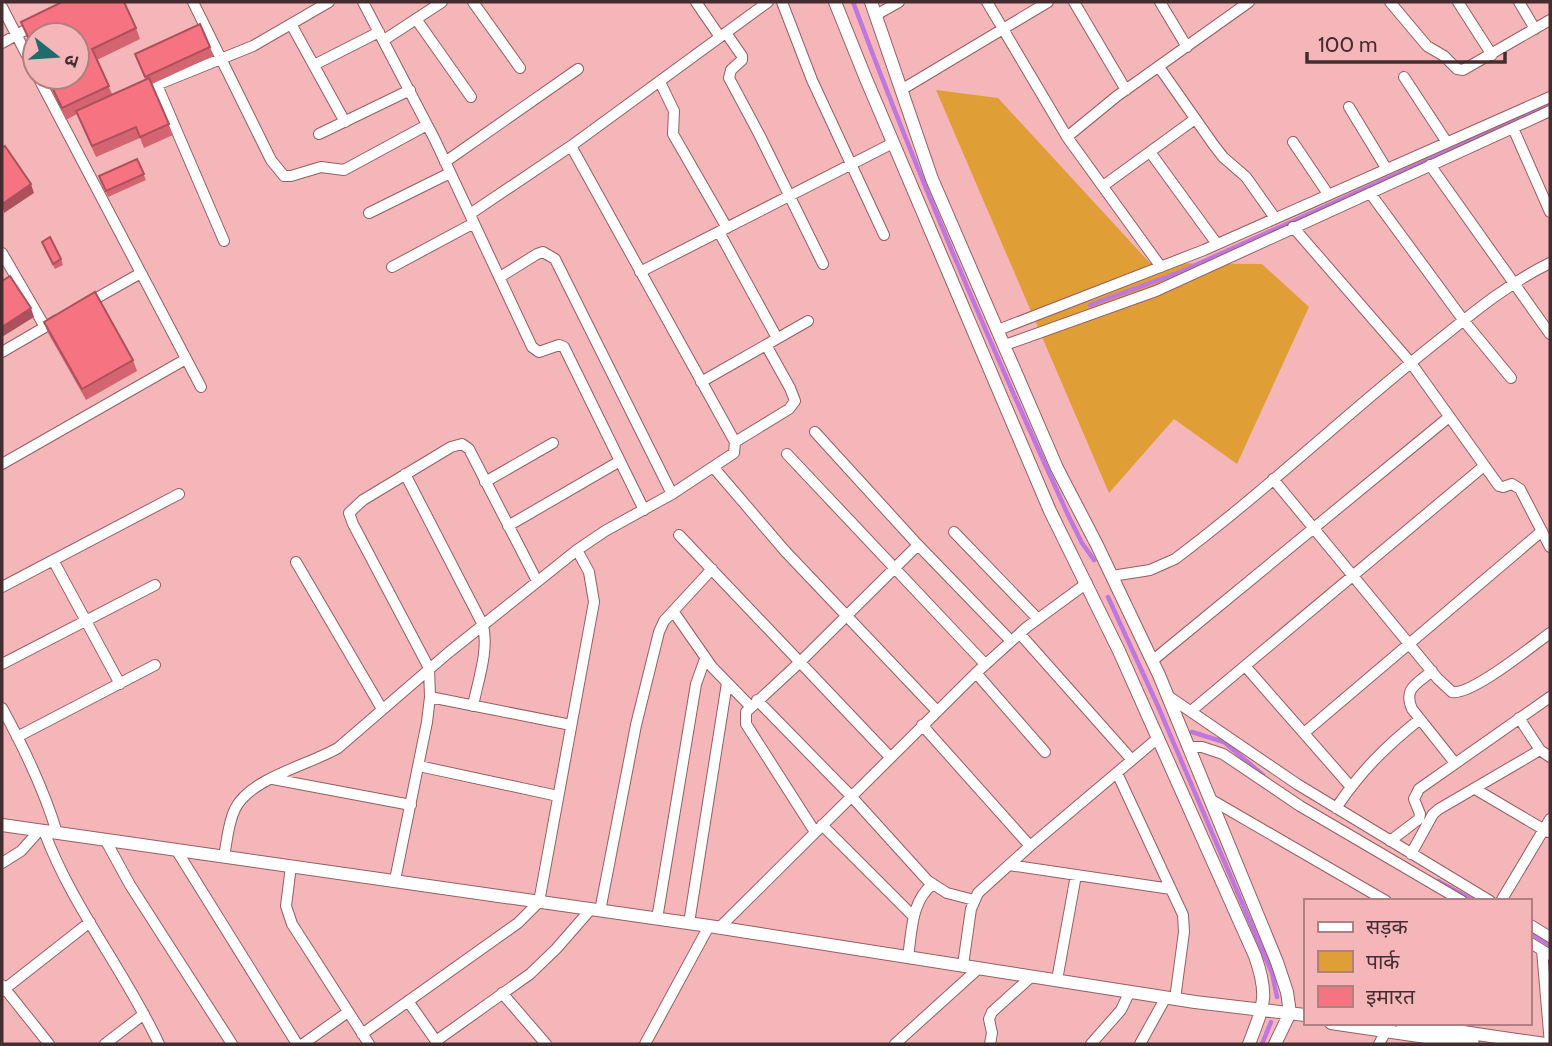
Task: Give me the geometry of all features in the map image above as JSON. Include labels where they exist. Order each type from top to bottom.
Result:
[{"type":"street","points":[[193,2],[271,160],[284,176],[313,167],[344,170],[427,125]]},
{"type":"street","points":[[125,98],[253,46],[329,2]]},
{"type":"street","points":[[363,2],[410,90],[532,347],[539,352],[559,345],[564,347],[644,510]]},
{"type":"street","points":[[314,65],[382,36],[442,2]]},
{"type":"street","points":[[473,2],[520,68]]},
{"type":"street","points":[[696,2],[742,56],[742,60],[731,70],[729,78],[823,264]]},
{"type":"street","points":[[392,267],[472,219],[768,2]]},
{"type":"street","points":[[782,2],[812,80],[884,234]]},
{"type":"street","points":[[835,2],[1050,511],[1087,583],[1255,956],[1265,995],[1249,1044]]},
{"type":"street","points":[[871,2],[932,179],[1057,468],[1112,576],[1168,696],[1277,962],[1287,992],[1290,1013],[1275,1044]]},
{"type":"street","points":[[876,15],[899,2]]},
{"type":"street","points":[[987,2],[1067,137],[1161,267]]},
{"type":"street","points":[[901,90],[1048,2]]},
{"type":"street","points":[[1074,2],[1126,90]]},
{"type":"street","points":[[1160,2],[1188,47]]},
{"type":"street","points":[[1067,137],[1126,90],[1248,2]]},
{"type":"street","points":[[1390,2],[1427,46],[1444,56],[1457,69],[1464,71],[1550,20]]},
{"type":"street","points":[[1458,2],[1492,55]]},
{"type":"street","points":[[1519,2],[1535,29]]},
{"type":"street","points":[[2,7],[21,44]]},
{"type":"street","points":[[2,43],[50,18]]},
{"type":"street","points":[[416,19],[471,97]]},
{"type":"street","points":[[291,24],[345,122]]},
{"type":"street","points":[[1158,67],[1223,157],[1246,177],[1275,218]]},
{"type":"street","points":[[445,162],[578,69]]},
{"type":"street","points":[[1404,77],[1446,141]]},
{"type":"street","points":[[660,82],[674,111],[673,134],[777,338]]},
{"type":"street","points":[[157,85],[224,242]]},
{"type":"street","points":[[319,134],[410,90]]},
{"type":"street","points":[[46,91],[67,126],[201,387]]},
{"type":"street","points":[[1001,337],[1550,97]]},
{"type":"street","points":[[1349,107],[1386,168]]},
{"type":"street","points":[[1001,337],[1156,291],[1550,111]]},
{"type":"street","points":[[1102,186],[1195,119]]},
{"type":"street","points":[[1513,128],[1550,212]]},
{"type":"street","points":[[1293,142],[1328,194]]},
{"type":"street","points":[[640,272],[893,143]]},
{"type":"street","points":[[224,857],[232,817],[236,806],[246,794],[338,748],[429,668],[577,550],[673,494],[734,453],[735,442],[571,146]]},
{"type":"street","points":[[1150,152],[1217,244]]},
{"type":"street","points":[[1430,165],[1550,334]]},
{"type":"street","points":[[369,213],[450,173]]},
{"type":"street","points":[[1370,192],[1464,321],[1511,377]]},
{"type":"street","points":[[1293,227],[1410,363],[1499,486],[1516,485],[1550,547]]},
{"type":"street","points":[[500,277],[537,254],[544,252],[555,259],[673,494]]},
{"type":"street","points":[[2,253],[45,327]]},
{"type":"street","points":[[1112,576],[1150,570],[1175,559],[1410,363],[1514,283],[1550,263]]},
{"type":"street","points":[[81,307],[141,273]]},
{"type":"street","points":[[2,352],[69,314]]},
{"type":"street","points":[[701,382],[808,321]]},
{"type":"street","points":[[735,442],[789,409],[795,401],[766,345]]},
{"type":"street","points":[[2,464],[186,359]]},
{"type":"street","points":[[1152,661],[1449,417]]},
{"type":"street","points":[[815,432],[918,545],[1015,638],[1132,760]]},
{"type":"street","points":[[485,481],[552,443]]},
{"type":"street","points":[[396,880],[430,697],[429,668],[349,517],[352,509],[405,474],[451,447],[462,444],[469,449],[537,581]]},
{"type":"street","points":[[787,454],[985,664]]},
{"type":"street","points":[[509,526],[620,461]]},
{"type":"street","points":[[1191,711],[1484,466]]},
{"type":"street","points":[[714,468],[785,551],[937,711]]},
{"type":"street","points":[[405,474],[483,625],[484,654],[473,706]]},
{"type":"street","points":[[1273,479],[1452,692],[1465,691],[1550,633]]},
{"type":"street","points":[[2,587],[179,494]]},
{"type":"street","points":[[1304,733],[1542,531]]},
{"type":"street","points":[[954,532],[1038,619]]},
{"type":"street","points":[[679,535],[890,757]]},
{"type":"street","points":[[914,917],[818,829],[746,724],[745,715],[754,703],[799,663],[918,545]]},
{"type":"street","points":[[291,866],[286,906],[292,924],[366,1039],[408,1001],[518,923],[539,902],[594,603],[589,572],[577,550]]},
{"type":"street","points":[[53,560],[120,684]]},
{"type":"street","points":[[296,562],[382,709]]},
{"type":"street","points":[[408,1001],[437,1043],[539,965],[596,910],[655,645],[664,621],[712,569]]},
{"type":"street","points":[[645,1044],[714,927],[818,829],[985,664],[1038,619],[1087,583]]},
{"type":"street","points":[[2,664],[155,584]]},
{"type":"street","points":[[673,611],[705,659],[727,683],[754,703],[851,796],[933,884],[947,893],[974,900]]},
{"type":"street","points":[[657,919],[696,684],[705,659]]},
{"type":"street","points":[[17,737],[155,665]]},
{"type":"street","points":[[1245,666],[1351,787]]},
{"type":"street","points":[[1432,671],[1407,694],[1412,709],[1455,763]]},
{"type":"street","points":[[976,673],[1045,752]]},
{"type":"street","points":[[689,923],[727,683]]},
{"type":"street","points":[[1168,696],[1297,784],[1487,899]]},
{"type":"street","points":[[430,697],[571,725]]},
{"type":"street","points":[[1390,841],[1419,819],[1420,814],[1414,799],[1419,789],[1550,697]]},
{"type":"street","points":[[2,708],[48,803],[46,832],[65,880],[159,1044]]},
{"type":"street","points":[[1519,718],[1540,750],[1550,757]]},
{"type":"street","points":[[1336,808],[1384,748],[1420,719]]},
{"type":"street","points":[[922,725],[1030,846]]},
{"type":"street","points":[[963,965],[974,900],[978,893],[1158,738]]},
{"type":"street","points":[[1189,747],[1202,747],[1223,754],[1300,806],[1459,899]]},
{"type":"street","points":[[1411,854],[1433,814],[1540,750]]},
{"type":"street","points":[[419,765],[558,796]]},
{"type":"street","points":[[1117,773],[1185,923],[1170,998],[1140,1044]]},
{"type":"street","points":[[273,779],[411,805]]},
{"type":"street","points":[[1475,789],[1547,832]]},
{"type":"street","points":[[1210,799],[1383,899]]},
{"type":"street","points":[[1501,899],[1547,832],[1550,819]]},
{"type":"street","points":[[2,825],[689,923],[1238,1008],[1304,1015]]},
{"type":"street","points":[[2,863],[46,832]]},
{"type":"street","points":[[106,841],[130,885],[232,1044]]},
{"type":"street","points":[[177,851],[297,1044]]},
{"type":"street","points":[[1009,865],[1171,889]]},
{"type":"street","points":[[1057,980],[1076,875]]},
{"type":"street","points":[[908,957],[914,917],[923,892],[933,884]]},
{"type":"street","points":[[49,1044],[3,988],[90,922]]},
{"type":"street","points":[[1531,925],[1550,937]]},
{"type":"street","points":[[1428,1025],[1547,1044],[1546,952]]},
{"type":"street","points":[[895,1044],[979,968]]},
{"type":"street","points":[[990,1044],[992,1033],[989,1018],[992,1013],[1032,976]]},
{"type":"street","points":[[1091,1044],[1121,1010],[1130,991]]},
{"type":"street","points":[[502,993],[545,1044]]},
{"type":"street","points":[[303,1044],[348,1012]]},
{"type":"street","points":[[105,1044],[144,1014]]},
{"type":"street","points":[[1344,1025],[1474,1044]]},
{"type":"street","points":[[1379,1044],[1385,1031]]},
{"type":"green space","points":[[936,90],[998,98],[1150,263],[1262,264],[1309,307],[1237,464],[1174,419],[1109,493]]},
{"type":"building","points":[[62,2],[124,2],[136,28],[92,49],[109,86],[62,108],[54,91],[91,91],[91,21],[23,21]]},
{"type":"building","points":[[200,24],[210,47],[145,77],[135,54]]},
{"type":"building","points":[[149,78],[169,124],[140,137],[136,127],[92,146],[76,111]]},
{"type":"building","points":[[5,146],[31,184],[2,204],[2,148]]},
{"type":"building","points":[[137,159],[144,174],[106,191],[99,176]]},
{"type":"building","points":[[50,237],[61,259],[53,264],[42,242]]},
{"type":"building","points":[[10,276],[31,308],[2,327],[2,281]]},
{"type":"building","points":[[95,292],[133,360],[82,389],[44,322]]},
{"type":"waterway","points":[[853,2],[929,197],[1011,389],[1069,517],[1094,560]]},
{"type":"waterway","points":[[1090,305],[1180,272],[1550,105]]},
{"type":"waterway","points":[[1108,597],[1157,704],[1272,973],[1277,997]]},
{"type":"waterway","points":[[1192,732],[1224,742],[1263,775]]},
{"type":"waterway","points":[[1438,881],[1470,899]]},
{"type":"waterway","points":[[1531,933],[1550,945]]},
{"type":"waterway","points":[[1262,1044],[1271,1022]]}]
